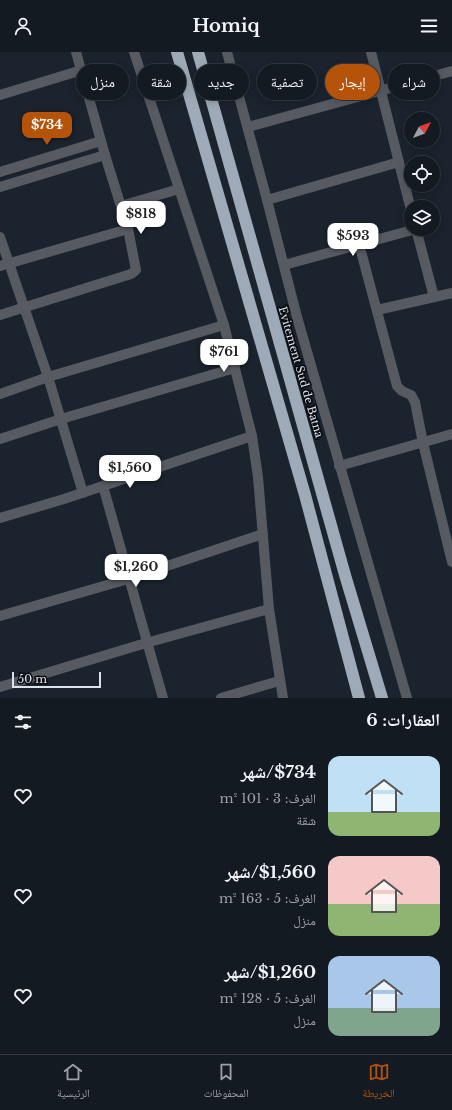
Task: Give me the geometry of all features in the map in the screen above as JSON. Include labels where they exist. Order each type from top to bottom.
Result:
[{"type":"highway","points":[[177,52],[305,495],[359,698]]},
{"type":"highway","name":"Evitement Sud de Batna","points":[[198,52],[345,575],[382,698]]},
{"type":"street","points":[[76,52],[80,64]]},
{"type":"street","points":[[134,52],[224,325],[252,436],[258,477],[270,610],[283,698]]},
{"type":"street","points":[[227,52],[297,317],[407,698]]},
{"type":"street","points":[[371,52],[408,200]]},
{"type":"street","points":[[248,127],[452,71]]},
{"type":"street","points":[[0,96],[76,72]]},
{"type":"street","points":[[0,316],[134,273],[136,270],[128,229],[104,155],[90,100]]},
{"type":"street","points":[[0,172],[101,141]]},
{"type":"street","points":[[0,187],[104,155]]},
{"type":"street","points":[[267,200],[399,162]]},
{"type":"street","points":[[121,206],[179,189]]},
{"type":"street","points":[[4,265],[128,229]]},
{"type":"street","points":[[284,265],[404,232]]},
{"type":"street","points":[[418,236],[434,297]]},
{"type":"street","points":[[0,237],[4,265],[24,308],[48,377],[83,493]]},
{"type":"street","points":[[359,244],[371,295],[377,310],[397,386],[402,391],[411,395],[415,402],[423,443],[452,562]]},
{"type":"street","points":[[377,310],[452,293]]},
{"type":"street","points":[[0,394],[48,377],[224,325]]},
{"type":"street","points":[[0,439],[61,419],[235,368]]},
{"type":"street","points":[[339,466],[452,434]]},
{"type":"street","points":[[0,518],[83,493],[252,436]]},
{"type":"street","points":[[103,486],[146,643],[163,698]]},
{"type":"street","points":[[0,616],[128,579],[263,534]]},
{"type":"street","points":[[0,687],[146,643],[270,610]]},
{"type":"street","points":[[221,698],[280,681]]}]
